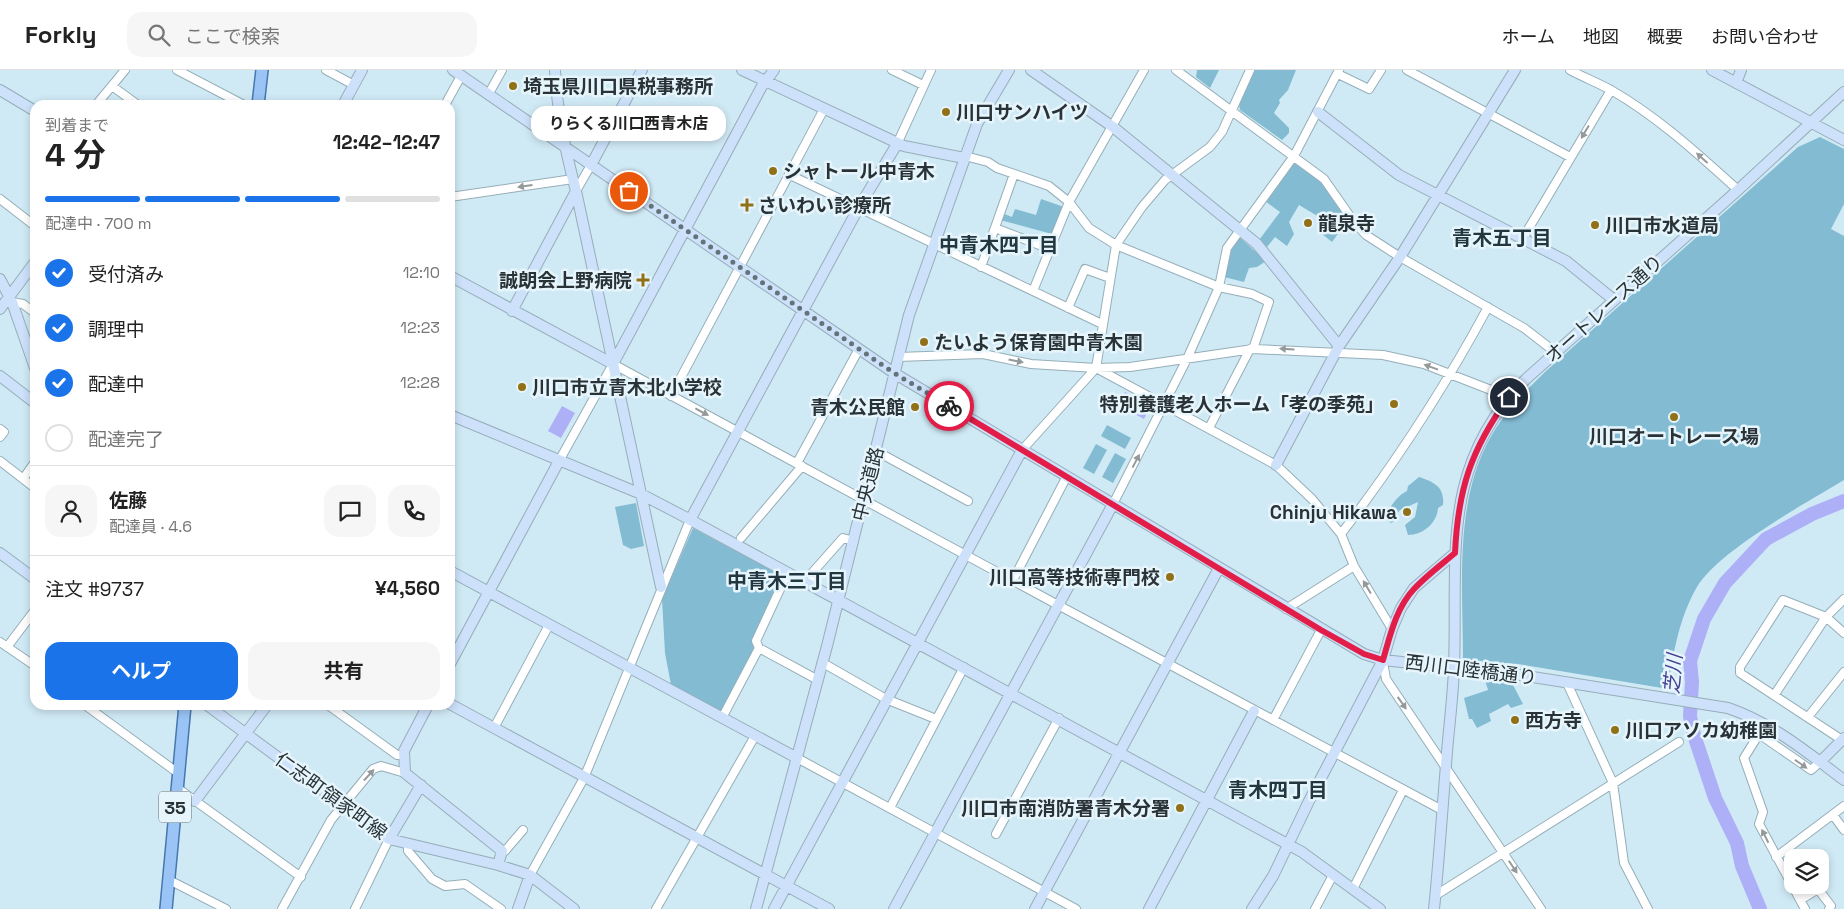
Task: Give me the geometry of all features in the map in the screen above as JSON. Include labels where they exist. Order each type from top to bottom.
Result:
[{"type":"main road","points":[[259,100],[262,70]]},
{"type":"main road","name":"35","points":[[166,909],[184,710]]},
{"type":"street","points":[[100,100],[125,70]]},
{"type":"street","points":[[178,70],[235,100]]},
{"type":"street","points":[[326,70],[354,85]]},
{"type":"street","points":[[346,100],[362,70]]},
{"type":"street","points":[[488,95],[502,70]]},
{"type":"street","points":[[555,70],[556,101],[564,147],[576,191],[661,588]]},
{"type":"street","points":[[512,311],[642,70]]},
{"type":"street","points":[[742,70],[897,144],[988,162],[997,168],[1049,186],[1070,202],[1088,228],[1116,245],[1219,287],[1252,294],[1269,302],[1252,349],[1209,428]]},
{"type":"street","points":[[455,655],[685,228],[765,82],[774,70]]},
{"type":"street","points":[[892,70],[923,85]]},
{"type":"street","points":[[518,909],[530,875],[584,778],[690,520],[859,207],[897,144],[923,85],[932,70]]},
{"type":"street","name":"中央道路","points":[[756,909],[823,663],[898,357],[933,244],[965,157],[986,106],[1009,70]]},
{"type":"street","points":[[1030,70],[1113,127],[1239,229],[1271,260],[1338,349]]},
{"type":"street","points":[[1032,290],[1070,202],[1144,70]]},
{"type":"street","points":[[1176,70],[1324,179],[1366,235],[1400,257],[1524,328],[1555,352]]},
{"type":"street","points":[[774,909],[1022,450],[1096,368],[1116,245],[1142,208],[1173,174],[1210,148],[1222,132],[1250,70]]},
{"type":"street","points":[[894,909],[1166,405],[1219,287],[1227,248],[1294,156],[1339,72],[1369,89],[1381,70]]},
{"type":"street","points":[[1408,70],[1570,158]]},
{"type":"street","points":[[1276,465],[1338,349],[1400,257],[1515,70]]},
{"type":"street","points":[[1570,70],[1611,90],[1680,138],[1738,190]]},
{"type":"street","points":[[1712,70],[1844,140]]},
{"type":"street","points":[[1736,83],[1741,70]]},
{"type":"street","points":[[447,100],[457,73]]},
{"type":"street","name":"西川口陸橋通り","points":[[457,73],[894,373],[1364,654],[1383,660],[1567,683],[1712,705],[1745,714],[1761,721],[1844,780]]},
{"type":"street","points":[[112,86],[131,100]]},
{"type":"street","points":[[0,90],[30,108]]},
{"type":"street","points":[[1523,238],[1611,90]]},
{"type":"street","name":"オートレース通り","points":[[1434,909],[1454,668],[1455,553],[1458,510],[1468,469],[1481,438],[1509,397],[1555,352],[1738,190],[1844,92]]},
{"type":"street","points":[[671,396],[824,109]]},
{"type":"street","points":[[1318,112],[1399,175],[1523,238],[1574,267],[1614,300]]},
{"type":"street","points":[[981,267],[1014,174]]},
{"type":"street","points":[[790,175],[1102,324]]},
{"type":"street","points":[[455,195],[573,179]]},
{"type":"street","points":[[0,199],[30,222]]},
{"type":"street","points":[[995,228],[1050,249]]},
{"type":"street","points":[[0,309],[7,294],[30,268]]},
{"type":"street","points":[[1068,308],[1085,268],[1110,278]]},
{"type":"street","points":[[0,279],[30,355]]},
{"type":"street","points":[[455,279],[864,499],[1058,606],[1442,810]]},
{"type":"street","points":[[7,294],[30,309]]},
{"type":"street","points":[[1341,534],[1374,490],[1452,374],[1488,308]]},
{"type":"street","points":[[740,538],[799,465],[859,349]]},
{"type":"street","points":[[898,357],[983,354],[1032,364],[1096,368],[1130,367],[1252,349],[1338,349],[1383,355],[1424,364],[1509,397]]},
{"type":"street","points":[[1096,368],[1276,465],[1312,499],[1341,534],[1354,566],[1392,629]]},
{"type":"street","points":[[0,376],[30,399]]},
{"type":"street","points":[[455,422],[641,494],[1059,718],[1288,844],[1377,908]]},
{"type":"street","points":[[0,429],[4,432],[0,438]]},
{"type":"street","points":[[876,451],[968,502]]},
{"type":"street","points":[[0,461],[30,484]]},
{"type":"street","points":[[23,479],[30,469]]},
{"type":"street","points":[[1013,580],[1067,476]]},
{"type":"street","points":[[811,585],[812,573],[843,538],[854,541]]},
{"type":"street","points":[[0,553],[30,575]]},
{"type":"street","points":[[1252,909],[1273,876],[1383,660],[1392,629],[1401,608],[1414,588],[1455,553]]},
{"type":"street","points":[[1286,608],[1354,566]]},
{"type":"street","points":[[1035,909],[1219,568]]},
{"type":"street","points":[[788,572],[756,641],[759,648],[818,680]]},
{"type":"street","points":[[455,574],[1076,909]]},
{"type":"street","points":[[1775,694],[1826,617],[1844,599]]},
{"type":"street","points":[[1805,909],[1759,824],[1764,812],[1744,758],[1759,734],[1811,770],[1843,739],[1740,673],[1740,667],[1783,600],[1826,617],[1844,634]]},
{"type":"street","points":[[30,615],[3,645],[30,663]]},
{"type":"street","points":[[494,728],[549,625]]},
{"type":"street","points":[[1273,720],[1321,630]]},
{"type":"street","points":[[722,718],[759,648]]},
{"type":"street","points":[[1383,660],[1386,679],[1446,765],[1541,909]]},
{"type":"street","points":[[823,663],[886,699],[936,719]]},
{"type":"street","points":[[890,808],[964,667]]},
{"type":"street","points":[[1808,717],[1844,672]]},
{"type":"street","points":[[1567,683],[1613,784],[1624,863],[1648,909]]},
{"type":"street","points":[[455,707],[829,909]]},
{"type":"street","points":[[92,710],[178,773]]},
{"type":"street","name":"仁志町領家町線","points":[[214,710],[388,840],[498,865],[530,875],[574,909]]},
{"type":"street","points":[[196,801],[263,710]]},
{"type":"street","points":[[335,710],[397,756],[404,755]]},
{"type":"street","points":[[405,773],[404,751],[425,710]]},
{"type":"street","points":[[1148,909],[1254,710]]},
{"type":"street","points":[[996,834],[1059,718]]},
{"type":"street","points":[[656,909],[696,837],[703,830],[755,736]]},
{"type":"street","points":[[1436,895],[1503,851],[1679,742]]},
{"type":"street","points":[[286,908],[331,820],[373,769],[381,766],[405,773],[502,851]]},
{"type":"street","points":[[355,909],[388,840],[421,785]]},
{"type":"street","points":[[176,787],[301,877]]},
{"type":"street","points":[[1353,889],[1403,790]]},
{"type":"street","points":[[1776,857],[1844,806]]},
{"type":"street","points":[[1833,815],[1844,830]]},
{"type":"street","points":[[498,865],[502,851],[505,851],[523,830]]},
{"type":"street","points":[[408,845],[408,851],[432,879],[445,886],[464,884],[500,909]]},
{"type":"street","points":[[1315,909],[1333,875]]},
{"type":"street","points":[[169,880],[226,909]]},
{"type":"street","points":[[1800,900],[1818,889],[1831,906],[1829,909]]},
{"type":"shaded area","points":[[1197,70],[1219,70],[1210,88],[1196,77]]},
{"type":"shaded area","points":[[1255,70],[1296,70],[1288,90],[1279,100],[1280,103],[1274,113],[1289,128],[1289,133],[1282,140],[1240,110],[1239,105]]},
{"type":"shaded area","name":"川口オートレース場","points":[[1820,137],[1844,149],[1844,204],[1831,229],[1844,236],[1844,480],[1786,514],[1743,543],[1723,558],[1708,573],[1697,587],[1681,624],[1668,689],[1518,664],[1463,660],[1462,554],[1464,528],[1474,476],[1483,452],[1495,429],[1519,399],[1546,371],[1798,147]]},
{"type":"shaded area","points":[[1294,163],[1323,183],[1348,220],[1332,242],[1322,234],[1329,223],[1299,205],[1289,222],[1294,234],[1287,246],[1275,237],[1267,247],[1259,240],[1280,212],[1265,201]]},
{"type":"shaded area","points":[[1041,199],[1064,207],[1052,234],[1000,220],[1002,213],[1012,217],[1015,209],[1036,215]]},
{"type":"shaded area","points":[[1238,236],[1266,261],[1257,267],[1249,268],[1244,282],[1224,277],[1231,246]]},
{"type":"shaded area","points":[[1107,425],[1131,438],[1125,449],[1101,436]]},
{"type":"shaded area","points":[[1096,444],[1107,450],[1094,474],[1083,468]]},
{"type":"shaded area","points":[[1115,453],[1126,459],[1113,483],[1102,477]]},
{"type":"shaded area","points":[[1419,477],[1437,486],[1442,494],[1443,505],[1438,508],[1435,519],[1428,527],[1419,533],[1408,535],[1405,525],[1415,517],[1418,502],[1400,510],[1395,516],[1396,520],[1391,523],[1385,519],[1384,514],[1407,491],[1408,486]]},
{"type":"shaded area","points":[[636,503],[644,546],[631,549],[623,545],[615,507]]},
{"type":"shaded area","points":[[693,528],[781,575],[783,579],[752,641],[754,649],[723,710],[719,713],[671,685],[665,653],[662,599]]},
{"type":"shaded area","points":[[1485,680],[1512,683],[1523,704],[1511,708],[1508,704],[1489,714],[1491,721],[1477,728],[1472,719],[1469,719],[1464,698],[1488,690]]},
{"type":"water","points":[[1125,392],[1151,405],[1144,419],[1118,405]]},
{"type":"water","points":[[562,406],[575,413],[561,438],[548,431]]},
{"type":"waterway","name":"芝川","points":[[1760,909],[1742,866],[1737,843],[1715,798],[1693,732],[1690,716],[1692,682],[1690,661],[1704,619],[1725,583],[1766,539],[1812,514],[1844,501]]},
{"type":"way so far","points":[[629,191],[894,373],[949,406]]},
{"type":"place","name":"埼玉県川口県税事務所","points":[[513,86]]},
{"type":"place","name":"川口サンハイツ","points":[[946,112]]},
{"type":"place","name":"シャトール中青木","points":[[773,171]]},
{"type":"place","name":"りらくる川口西青木店","points":[[629,191]]},
{"type":"place","name":"さいわい診療所","points":[[747,205]]},
{"type":"place","name":"龍泉寺","points":[[1308,223]]},
{"type":"place","name":"川口市水道局","points":[[1595,225]]},
{"type":"place","name":"誠朗会上野病院","points":[[643,280]]},
{"type":"place","name":"たいよう保育園中青木園","points":[[924,342]]},
{"type":"place","name":"川口市立青木北小学校","points":[[522,387]]},
{"type":"place","name":"特別養護老人ホーム「孝の季苑」","points":[[1394,404]]},
{"type":"place","name":"青木公民館","points":[[915,407]]},
{"type":"place","name":"川口オートレース場","points":[[1674,417]]},
{"type":"place","name":"Chinju Hikawa","points":[[1407,512]]},
{"type":"place","name":"川口高等技術専門校","points":[[1170,577]]},
{"type":"place","name":"西方寺","points":[[1515,720]]},
{"type":"place","name":"川口アソカ幼稚園","points":[[1615,730]]},
{"type":"place","name":"川口市南消防署青木分署","points":[[1180,808]]},
{"type":"district","name":"青木五丁目","points":[[1502,238]]},
{"type":"district","name":"中青木四丁目","points":[[999,245]]},
{"type":"district","name":"中青木三丁目","points":[[787,581]]},
{"type":"district","name":"青木四丁目","points":[[1278,790]]},
{"type":"route","points":[[949,406],[1321,630],[1364,654],[1383,660],[1392,629],[1407,598],[1414,588],[1455,553],[1460,497],[1468,469],[1481,438],[1509,397]]}]
